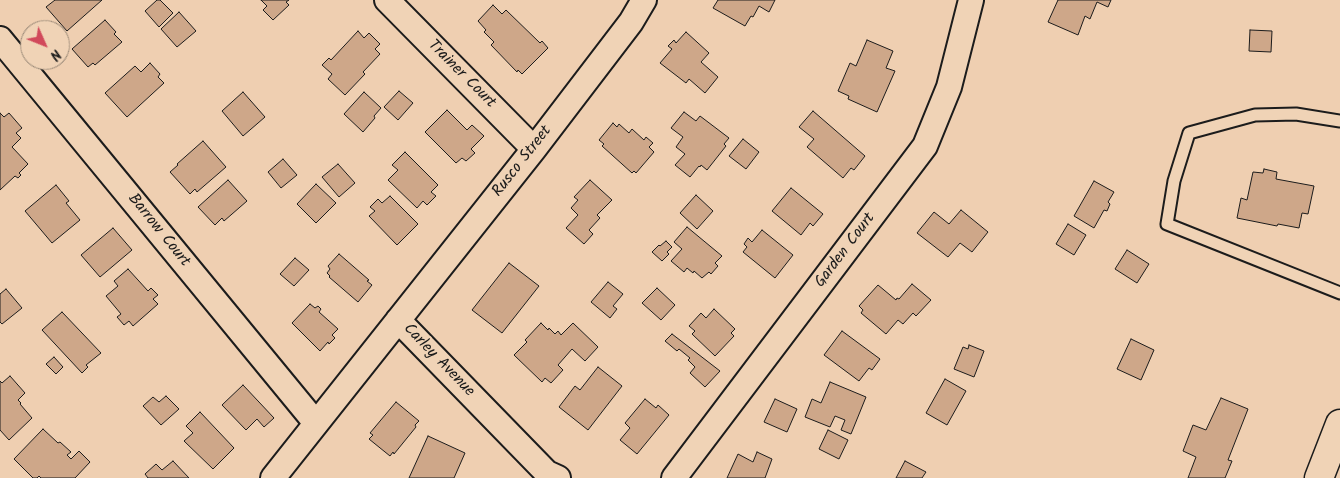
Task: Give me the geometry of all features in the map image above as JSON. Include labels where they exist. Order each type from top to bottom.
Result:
[{"type":"main road","points":[[1319,478],[1340,424]]},
{"type":"street","name":"Trainer Court","points":[[388,0],[534,149]]},
{"type":"street","name":"Rusco Street","points":[[398,320],[534,149],[631,22],[644,0]]},
{"type":"street","name":"Garden Court","points":[[674,478],[924,146],[949,87],[971,0]]},
{"type":"street","name":"Barrow Court","points":[[0,39],[315,422]]},
{"type":"street","name":"Carley Avenue","points":[[272,478],[398,320],[547,473],[558,478]]},
{"type":"lane","points":[[1340,121],[1296,114],[1255,115],[1188,133],[1174,182],[1168,224],[1340,293]]},
{"type":"building","points":[[55,0],[102,0],[70,28],[70,20],[57,20],[46,7]]},
{"type":"building","points":[[157,0],[160,0],[173,13],[159,27],[145,11]]},
{"type":"building","points":[[261,0],[289,0],[286,2],[289,5],[273,20],[263,10],[267,6]]},
{"type":"building","points":[[718,0],[775,0],[769,12],[759,6],[745,26],[713,8]]},
{"type":"building","points":[[1058,0],[1111,0],[1108,7],[1097,2],[1090,19],[1085,16],[1078,35],[1048,22]]},
{"type":"building","points":[[493,5],[502,14],[506,10],[540,43],[542,41],[548,48],[522,74],[518,70],[517,72],[491,45],[494,42],[484,32],[486,30],[478,21]]},
{"type":"building","points":[[179,12],[196,31],[177,47],[161,29]]},
{"type":"building","points":[[105,20],[122,42],[95,65],[93,63],[88,67],[72,49]]},
{"type":"building","points":[[1250,30],[1272,31],[1271,52],[1249,51]]},
{"type":"building","points":[[358,31],[364,38],[369,33],[380,44],[375,49],[380,54],[363,72],[365,74],[345,95],[328,79],[332,74],[322,65],[329,58],[331,60]]},
{"type":"building","points":[[686,32],[709,53],[701,62],[718,77],[705,93],[689,79],[686,83],[660,63],[672,49],[668,46],[674,40],[676,43]]},
{"type":"building","points":[[867,40],[893,51],[886,68],[895,71],[877,112],[848,99],[849,96],[838,91],[850,63],[856,66]]},
{"type":"building","points":[[150,63],[160,74],[158,77],[164,83],[127,117],[105,93],[135,66],[141,72]]},
{"type":"building","points":[[399,91],[413,103],[398,120],[384,107]]},
{"type":"building","points":[[243,92],[265,117],[243,136],[222,111]]},
{"type":"building","points":[[364,92],[381,108],[363,132],[344,114]]},
{"type":"building","points":[[447,110],[467,130],[472,125],[484,136],[471,149],[475,153],[466,161],[462,158],[456,163],[425,132]]},
{"type":"building","points":[[813,111],[865,156],[854,170],[851,168],[843,178],[807,147],[814,139],[799,127]]},
{"type":"building","points":[[684,112],[696,121],[700,116],[729,138],[724,144],[726,146],[707,170],[701,165],[690,177],[675,165],[685,154],[676,147],[683,137],[671,128]]},
{"type":"building","points":[[0,113],[4,117],[9,113],[22,128],[16,133],[21,138],[12,147],[28,164],[19,173],[21,175],[18,178],[15,176],[0,190]]},
{"type":"building","points":[[613,123],[617,127],[619,124],[629,133],[632,129],[644,140],[646,137],[653,143],[649,147],[654,152],[636,173],[634,171],[632,173],[602,146],[604,144],[599,140]]},
{"type":"building","points":[[743,139],[759,152],[746,169],[729,156]]},
{"type":"building","points":[[203,141],[226,167],[197,192],[195,189],[190,194],[170,172]]},
{"type":"building","points":[[405,152],[438,185],[431,192],[436,196],[427,205],[423,201],[417,208],[388,180],[398,170],[392,165]]},
{"type":"building","points":[[283,159],[297,175],[281,188],[268,172]]},
{"type":"building","points":[[338,164],[355,183],[339,197],[322,177]]},
{"type":"building","points":[[1264,169],[1277,172],[1276,179],[1314,186],[1308,214],[1302,213],[1299,228],[1278,224],[1277,226],[1237,218],[1241,198],[1247,200],[1253,172],[1263,173]]},
{"type":"building","points":[[228,180],[247,201],[224,221],[222,218],[215,225],[198,207]]},
{"type":"building","points":[[590,180],[612,200],[597,215],[600,218],[589,230],[593,234],[584,244],[566,228],[578,215],[571,208],[578,200],[574,197]]},
{"type":"building","points":[[1094,181],[1114,192],[1108,202],[1110,204],[1107,211],[1104,210],[1094,228],[1074,216]]},
{"type":"building","points":[[316,184],[336,203],[316,223],[297,204]]},
{"type":"building","points":[[56,185],[69,201],[66,203],[80,220],[52,243],[25,211]]},
{"type":"building","points":[[791,188],[823,214],[813,226],[810,223],[801,235],[772,211]]},
{"type":"building","points":[[696,195],[713,211],[697,229],[680,213]]},
{"type":"building","points":[[390,196],[418,224],[397,245],[369,216],[375,211],[370,207],[378,199],[382,203]]},
{"type":"building","points":[[961,210],[988,232],[972,252],[960,243],[948,257],[917,233],[934,212],[949,224]]},
{"type":"building","points":[[1068,224],[1086,235],[1074,255],[1056,244]]},
{"type":"building","points":[[687,227],[722,256],[715,263],[718,266],[711,274],[709,272],[702,278],[687,268],[684,272],[671,261],[682,249],[674,242]]},
{"type":"building","points":[[113,228],[132,250],[100,277],[81,255]]},
{"type":"building","points":[[762,230],[793,255],[775,278],[743,252],[747,247],[744,244],[748,238],[752,242]]},
{"type":"building","points":[[666,241],[672,247],[667,252],[669,254],[662,261],[652,252]]},
{"type":"building","points":[[1127,250],[1149,264],[1137,283],[1115,269]]},
{"type":"building","points":[[339,254],[369,280],[367,281],[372,285],[358,302],[329,277],[327,273],[330,269],[328,266]]},
{"type":"building","points":[[295,258],[309,270],[294,286],[280,274]]},
{"type":"building","points":[[509,263],[539,286],[502,333],[472,310]]},
{"type":"building","points":[[128,269],[148,291],[151,288],[158,295],[153,299],[158,304],[133,326],[129,321],[124,325],[117,317],[121,314],[106,296],[118,286],[114,281]]},
{"type":"building","points":[[608,282],[623,294],[613,306],[617,309],[610,318],[591,302]]},
{"type":"building","points":[[912,284],[931,300],[916,316],[913,313],[903,324],[898,320],[886,334],[861,313],[863,310],[859,306],[878,285],[896,300]]},
{"type":"building","points":[[657,288],[675,305],[661,320],[642,303]]},
{"type":"building","points":[[6,289],[22,308],[2,324],[0,322],[0,294]]},
{"type":"building","points":[[310,304],[315,308],[318,306],[321,309],[319,312],[338,329],[332,335],[335,338],[329,344],[328,342],[320,351],[292,323]]},
{"type":"building","points":[[714,309],[735,329],[731,333],[734,336],[715,356],[692,334],[695,331],[689,326],[701,313],[706,318]]},
{"type":"building","points":[[62,312],[101,353],[86,365],[88,367],[82,373],[42,330]]},
{"type":"building","points":[[541,323],[548,330],[549,328],[555,334],[558,331],[561,335],[573,323],[598,347],[585,361],[572,349],[558,365],[563,370],[551,383],[545,378],[542,382],[514,355],[527,342],[525,340]]},
{"type":"building","points":[[842,331],[880,359],[872,370],[869,368],[859,381],[824,355]]},
{"type":"building","points":[[672,334],[720,371],[705,387],[690,373],[695,367],[688,360],[690,358],[679,349],[677,351],[665,341]]},
{"type":"building","points":[[1131,339],[1154,350],[1141,380],[1117,369]]},
{"type":"building","points":[[969,345],[984,351],[974,377],[954,369],[963,347],[968,349]]},
{"type":"building","points":[[54,357],[63,367],[56,374],[46,364]]},
{"type":"building","points":[[598,367],[622,386],[588,430],[559,407],[575,386],[580,390]]},
{"type":"building","points":[[10,376],[25,393],[18,400],[32,418],[9,440],[0,430],[0,381],[2,383]]},
{"type":"building","points":[[945,379],[966,391],[947,425],[926,413]]},
{"type":"building","points":[[830,382],[866,397],[851,434],[841,430],[845,420],[835,416],[830,427],[805,417],[812,399],[821,403]]},
{"type":"building","points":[[243,385],[274,418],[264,427],[257,419],[246,430],[222,405]]},
{"type":"building","points":[[166,396],[179,409],[161,425],[143,406],[153,397],[159,402]]},
{"type":"building","points":[[1221,398],[1248,409],[1228,460],[1232,461],[1225,478],[1188,478],[1196,457],[1183,451],[1193,425],[1206,430]]},
{"type":"building","points":[[645,399],[656,408],[658,405],[669,415],[637,454],[620,440],[630,428],[625,423]]},
{"type":"building","points":[[775,399],[797,409],[787,432],[764,422]]},
{"type":"building","points":[[396,402],[419,421],[394,454],[393,452],[390,456],[369,439],[373,435],[370,433]]},
{"type":"building","points":[[200,412],[234,448],[213,469],[184,441],[193,433],[186,426]]},
{"type":"building","points":[[43,429],[71,452],[67,455],[71,459],[79,451],[90,462],[75,478],[41,478],[39,476],[33,478],[14,459]]},
{"type":"building","points":[[828,430],[848,440],[839,459],[819,449]]},
{"type":"building","points":[[428,436],[465,453],[454,478],[409,478]]},
{"type":"building","points":[[757,452],[772,459],[765,478],[727,478],[738,454],[753,462]]},
{"type":"building","points":[[173,461],[189,478],[148,478],[145,474],[156,464],[162,470]]},
{"type":"building","points":[[905,461],[926,472],[922,478],[896,478]]}]
